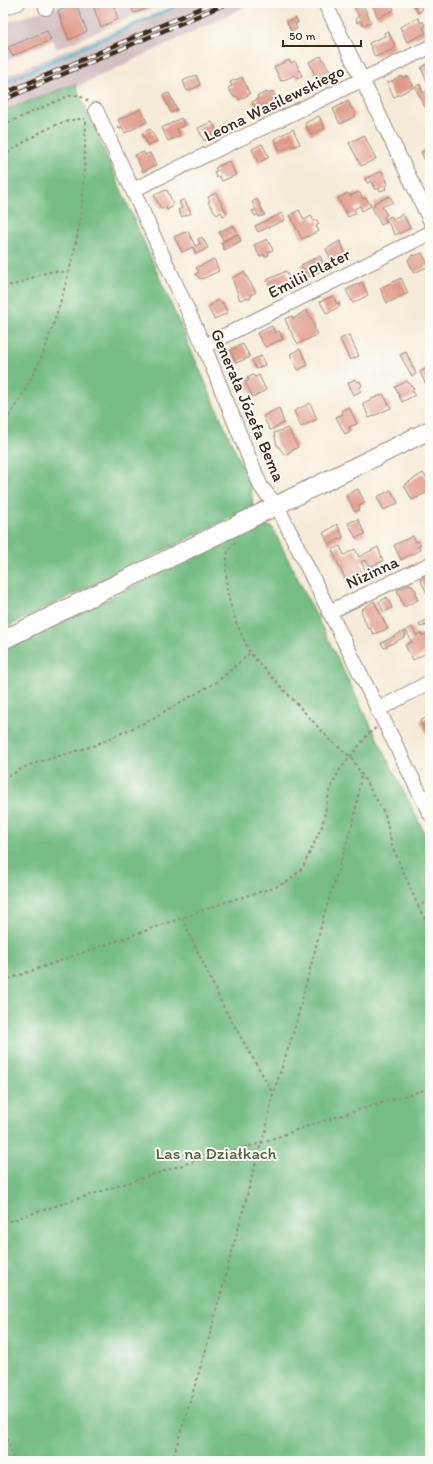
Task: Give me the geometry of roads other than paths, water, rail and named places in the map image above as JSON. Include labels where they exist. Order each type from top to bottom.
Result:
[{"type":"main road","points":[[3,640],[430,430]]},
{"type":"street","points":[[3,8],[18,3]]},
{"type":"street","points":[[325,3],[430,220]]},
{"type":"street","name":"Leona Wasilewskiego","points":[[133,190],[430,47]]},
{"type":"street","name":"Generała Józefa Bema","points":[[95,116],[133,190],[204,346],[258,481],[268,498],[277,506],[430,814]]},
{"type":"street","name":"Emilii Plater","points":[[204,346],[430,233]]},
{"type":"street","name":"Nizinna","points":[[329,612],[430,564]]},
{"type":"street","points":[[380,716],[430,682]]},
{"type":"waterway","points":[[3,83],[184,3]]},
{"type":"railway","points":[[3,94],[213,3]]},
{"type":"railway","points":[[3,100],[228,3]]},
{"type":"park label","name":"Las na Działkach","points":[[216,1153]]}]
